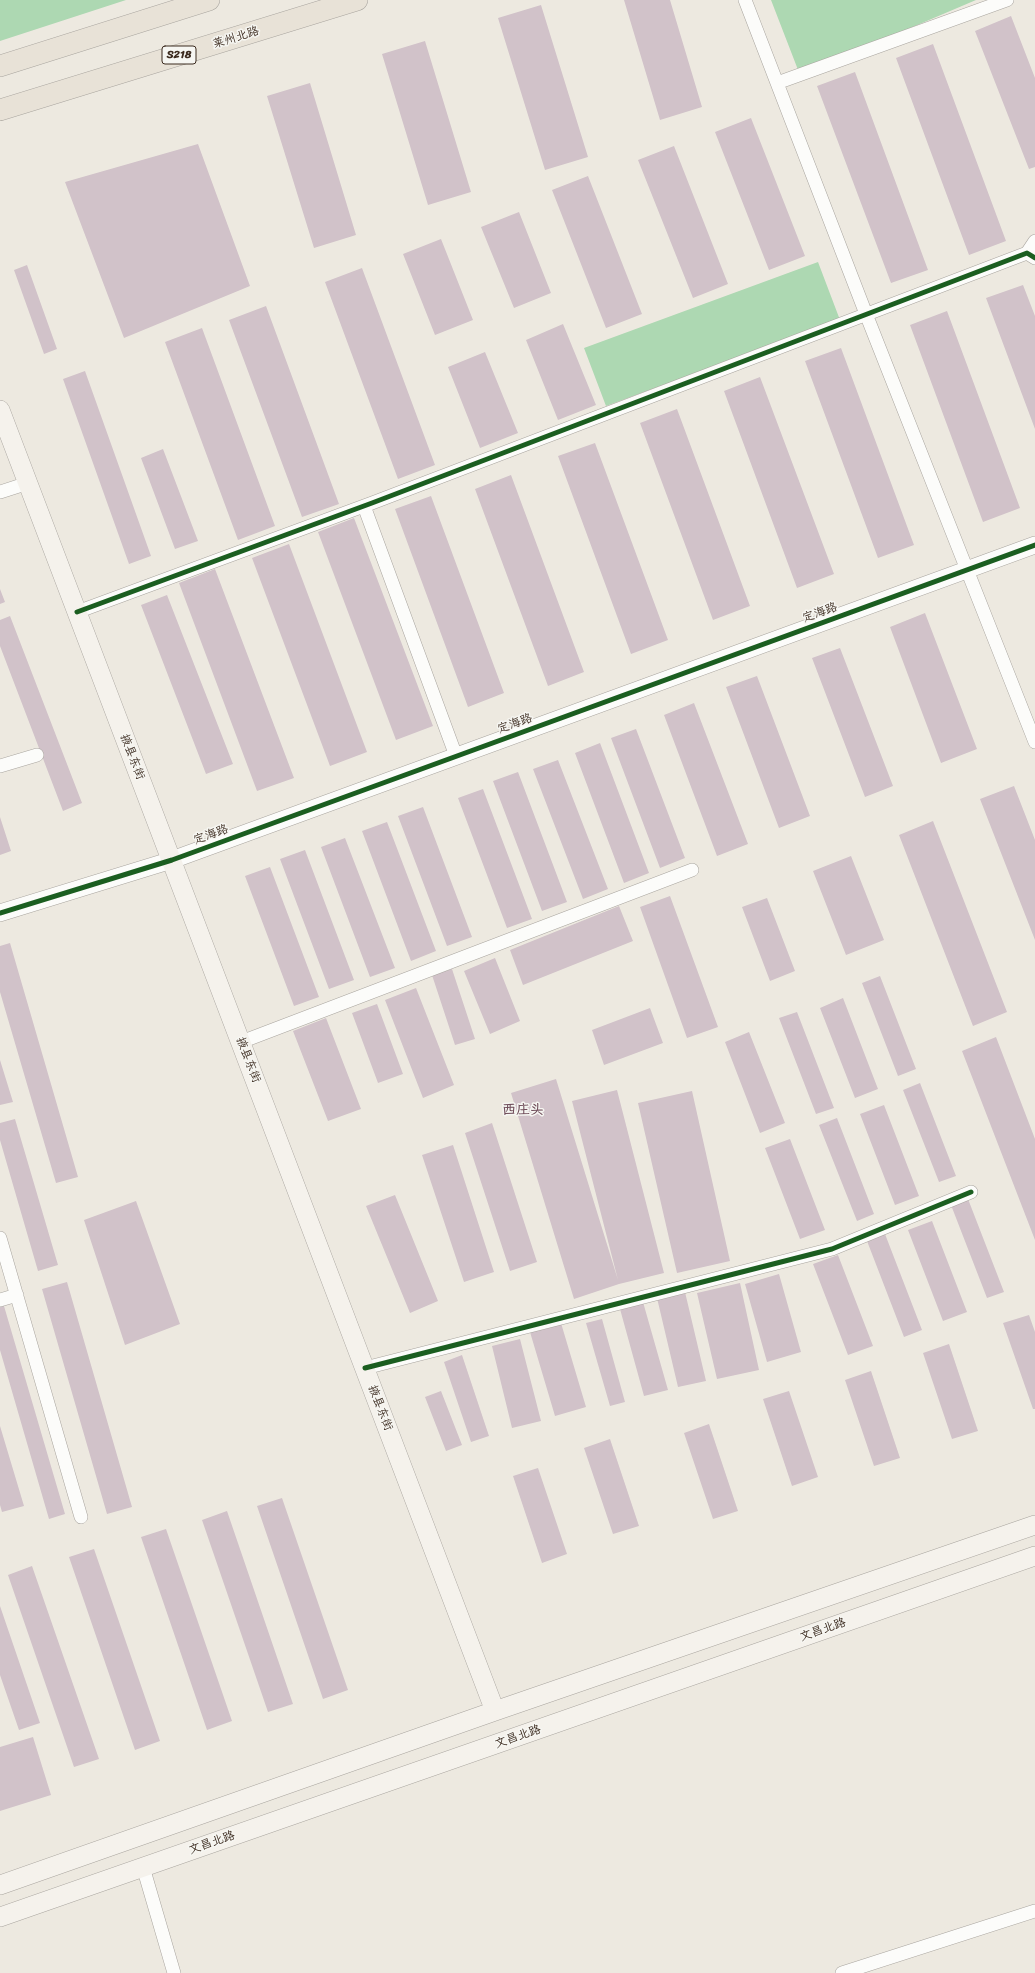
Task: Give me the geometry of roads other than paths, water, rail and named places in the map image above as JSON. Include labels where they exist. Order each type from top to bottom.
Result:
[{"type":"main road","points":[[0,66],[209,0]]},
{"type":"main road","name":"莱州北路","points":[[0,110],[357,0]]},
{"type":"main road","name":"掖县东街","points":[[0,410],[494,1711]]},
{"type":"main road","points":[[0,1885],[494,1711],[1035,1525]]},
{"type":"main road","name":"文昌北路","points":[[0,1917],[1035,1556]]},
{"type":"street","points":[[745,0],[966,570],[1035,742]]},
{"type":"street","points":[[777,83],[1007,0]]},
{"type":"street","points":[[77,612],[364,506],[866,314],[1031,255],[1035,241]]},
{"type":"street","points":[[0,492],[28,483]]},
{"type":"street","points":[[364,506],[456,756]]},
{"type":"street","name":"定海路","points":[[0,913],[172,860],[1035,545]]},
{"type":"street","points":[[0,766],[37,755]]},
{"type":"street","points":[[241,1042],[692,870]]},
{"type":"street","points":[[365,1368],[832,1249],[971,1192]]},
{"type":"street","points":[[0,1238],[81,1517]]},
{"type":"street","points":[[0,1300],[17,1295]]},
{"type":"street","points":[[143,1867],[174,1973]]},
{"type":"street","points":[[842,1973],[1035,1911]]},
{"type":"district","name":"西庄头","points":[[523,1110]]}]
